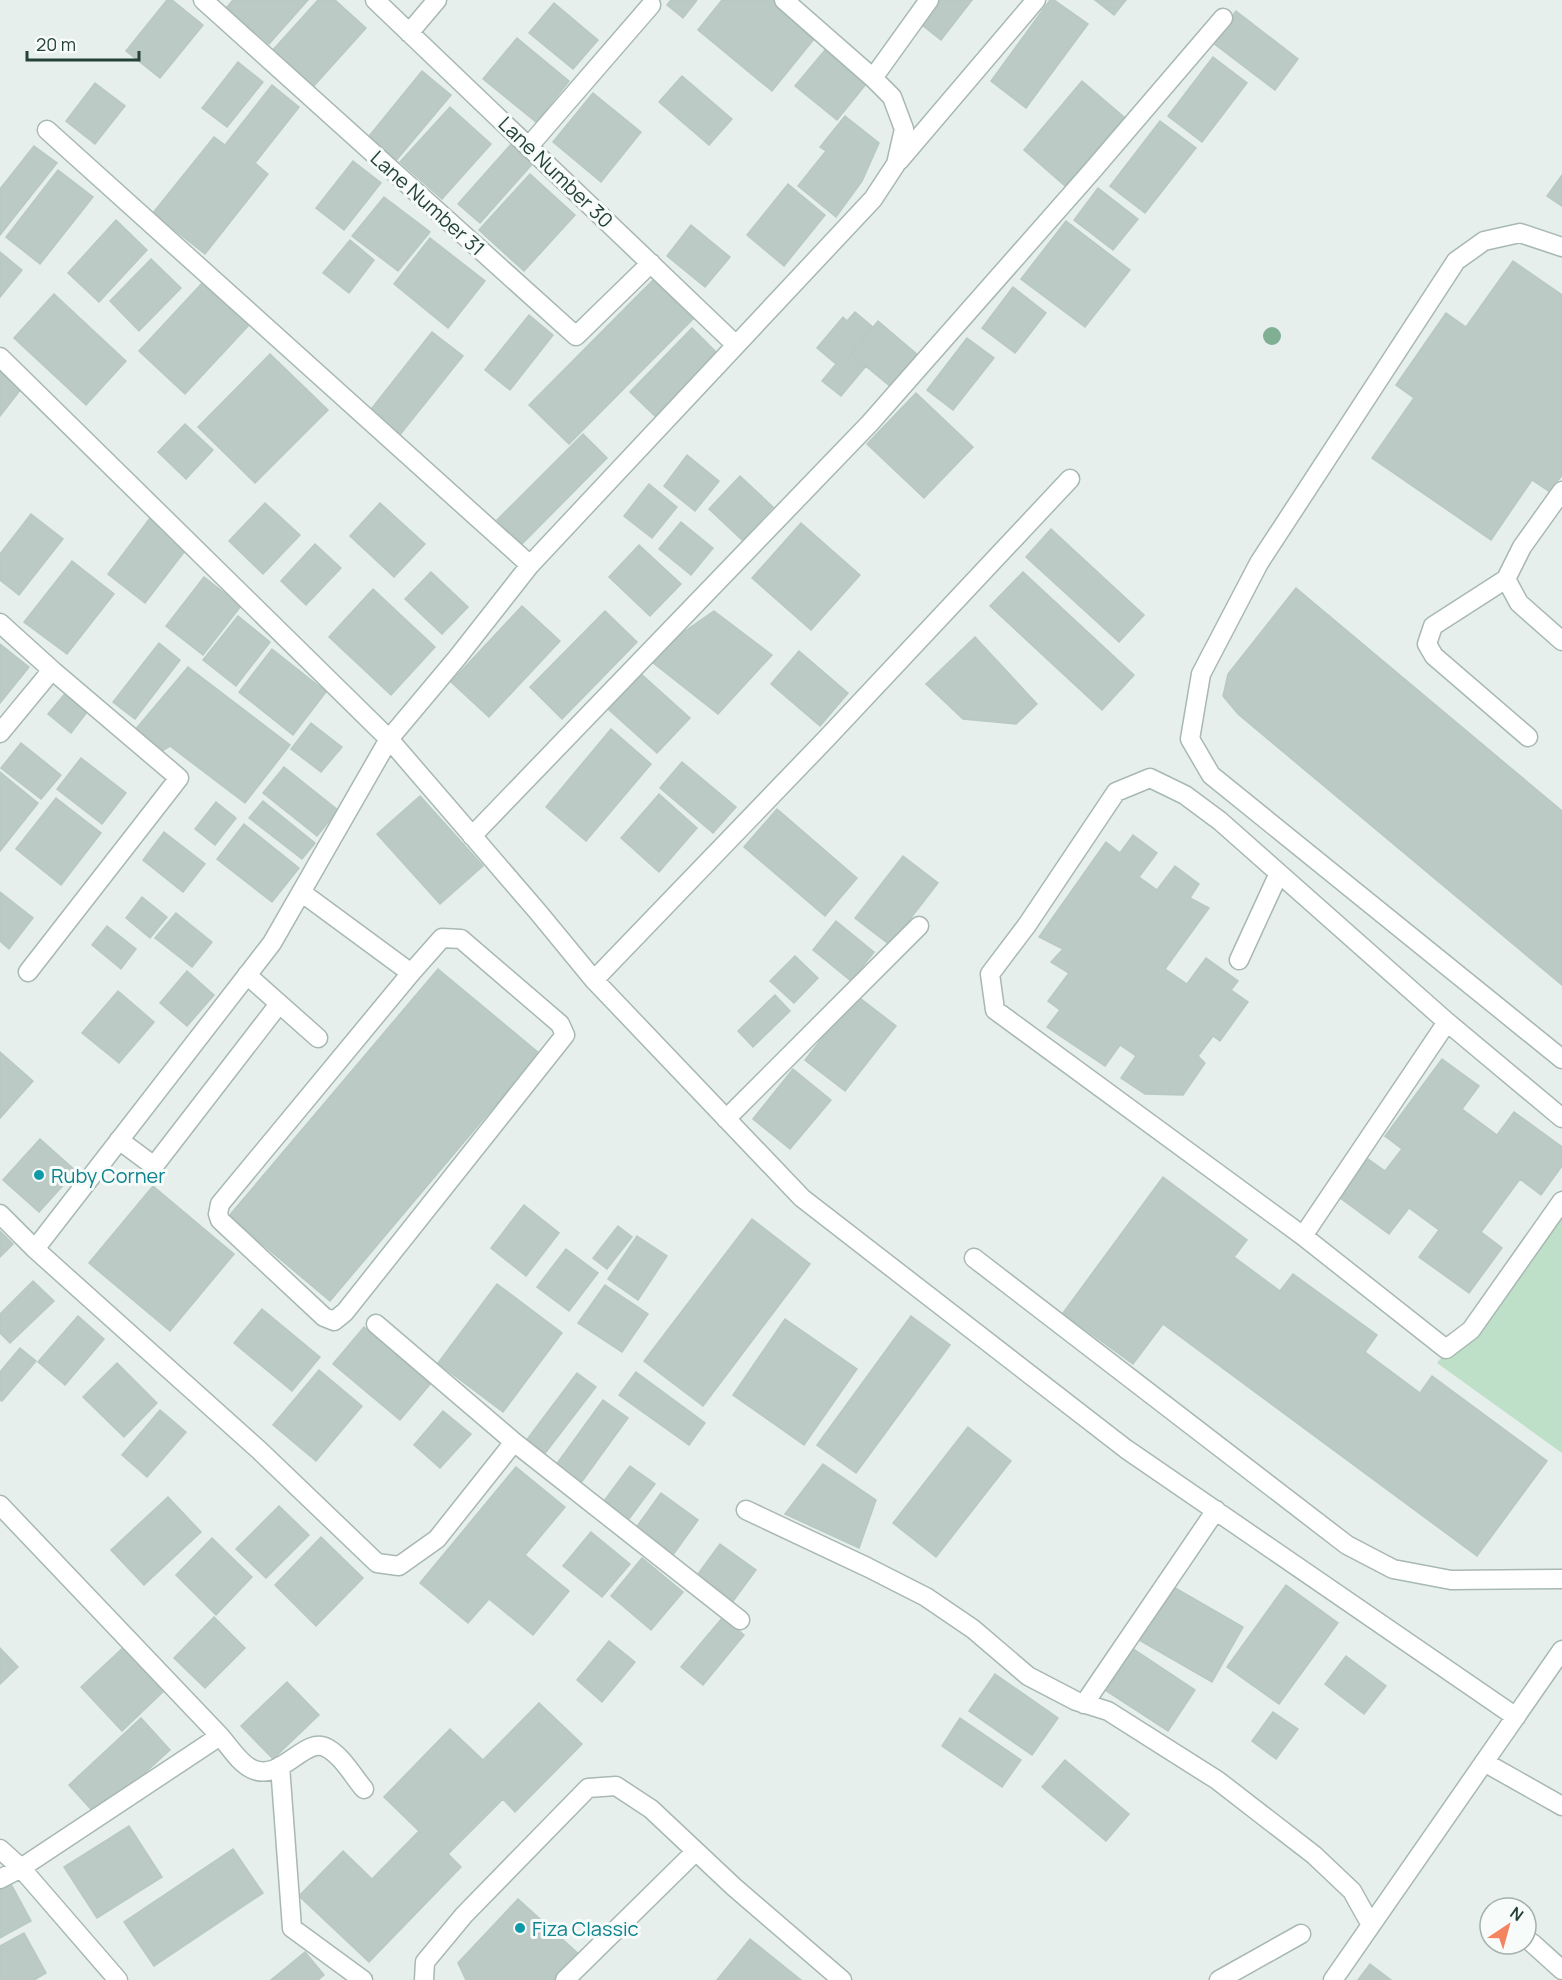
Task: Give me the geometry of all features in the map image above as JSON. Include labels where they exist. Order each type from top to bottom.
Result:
[{"type":"street","name":"Lane Number 31","points":[[203,0],[576,336],[651,262]]},
{"type":"street","name":"Lane Number 30","points":[[375,0],[736,345]]},
{"type":"street","points":[[409,33],[437,0]]},
{"type":"street","points":[[784,0],[892,97],[904,129],[896,164]]},
{"type":"street","points":[[873,78],[929,0]]},
{"type":"street","points":[[34,1249],[272,943],[389,739],[530,565],[873,199],[896,164],[1036,0]]},
{"type":"street","points":[[529,146],[651,5]]},
{"type":"street","points":[[472,836],[870,423],[1223,18]]},
{"type":"street","points":[[47,130],[530,565]]},
{"type":"street","points":[[1562,247],[1520,233],[1484,241],[1456,261],[1259,563],[1201,674],[1190,739],[1211,775],[1562,1059]]},
{"type":"street","points":[[0,357],[389,739],[594,980],[802,1198],[1126,1449],[1516,1716]]},
{"type":"street","points":[[594,980],[826,739],[1070,479]]},
{"type":"street","points":[[1528,737],[1434,656],[1427,644],[1432,626],[1506,579],[1522,547],[1562,491]]},
{"type":"street","points":[[1506,579],[1519,603],[1562,641]]},
{"type":"street","points":[[0,623],[179,778],[28,972]]},
{"type":"street","points":[[0,734],[52,670]]},
{"type":"street","points":[[1562,1118],[1447,1022],[1220,821],[1185,795],[1150,778],[1116,792],[1084,843],[990,974],[995,1010],[1303,1236],[1446,1349],[1471,1330],[1562,1201]]},
{"type":"street","points":[[1239,960],[1279,873]]},
{"type":"street","points":[[301,892],[411,973]]},
{"type":"street","points":[[726,1119],[919,926]]},
{"type":"street","points":[[442,938],[461,939],[560,1024],[565,1035],[345,1312],[334,1321],[324,1317],[220,1220],[218,1214],[220,1204],[411,973],[442,938]]},
{"type":"street","points":[[247,975],[318,1038]]},
{"type":"street","points":[[119,1140],[154,1166],[279,1004]]},
{"type":"street","points":[[1303,1236],[1447,1022]]},
{"type":"street","points":[[0,1214],[34,1249],[259,1450],[377,1563],[399,1566],[437,1539],[514,1442]]},
{"type":"street","points":[[974,1258],[1347,1545],[1393,1569],[1451,1580],[1562,1579]]},
{"type":"street","points":[[376,1324],[514,1442],[740,1620]]},
{"type":"street","points":[[0,1505],[220,1736],[242,1762],[253,1770],[266,1773],[313,1746],[326,1746],[364,1789]]},
{"type":"street","points":[[746,1510],[867,1567],[926,1598],[973,1629],[1028,1676],[1084,1704],[1108,1711],[1226,1787],[1314,1855],[1352,1891],[1371,1925]]},
{"type":"street","points":[[1084,1704],[1216,1510]]},
{"type":"street","points":[[1333,1980],[1516,1716],[1555,1676],[1562,1650]]},
{"type":"street","points":[[0,1879],[21,1868],[220,1736]]},
{"type":"street","points":[[1484,1762],[1562,1806]]},
{"type":"street","points":[[280,1766],[292,1928],[363,1980]]},
{"type":"street","points":[[424,1980],[425,1962],[464,1915],[588,1788],[616,1786],[651,1809],[695,1852],[842,1980]]},
{"type":"street","points":[[0,1849],[21,1868],[117,1980]]},
{"type":"street","points":[[565,1980],[695,1852]]},
{"type":"street","points":[[1219,1980],[1301,1934]]},
{"type":"street","points":[[1538,1948],[1562,1970]]},
{"type":"green space","points":[[1562,1210],[1562,1453],[1437,1363]]},
{"type":"building","points":[[167,0],[172,0],[203,25],[160,78],[126,51]]},
{"type":"building","points":[[233,0],[308,0],[269,44],[227,7]]},
{"type":"building","points":[[318,0],[335,0],[366,28],[313,87],[272,51]]},
{"type":"building","points":[[671,0],[697,0],[683,18],[667,5]]},
{"type":"building","points":[[722,0],[776,0],[818,34],[772,91],[698,30]]},
{"type":"building","points":[[933,0],[972,0],[941,40],[917,21]]},
{"type":"building","points":[[1050,0],[1054,0],[1088,24],[1026,108],[991,81]]},
{"type":"building","points":[[1095,0],[1126,0],[1114,15]]},
{"type":"building","points":[[554,3],[598,40],[573,69],[529,33]]},
{"type":"building","points":[[1236,11],[1298,59],[1275,90],[1212,42]]},
{"type":"building","points":[[517,38],[569,81],[536,122],[483,79]]},
{"type":"building","points":[[825,50],[866,84],[837,120],[795,86]]},
{"type":"building","points":[[1213,57],[1247,83],[1202,142],[1168,116]]},
{"type":"building","points":[[238,62],[263,82],[227,127],[202,108]]},
{"type":"building","points":[[422,71],[451,95],[394,163],[366,140]]},
{"type":"building","points":[[682,76],[732,119],[709,145],[659,102]]},
{"type":"building","points":[[1082,81],[1124,117],[1065,186],[1024,150]]},
{"type":"building","points":[[95,83],[125,106],[95,144],[66,121]]},
{"type":"building","points":[[272,85],[299,107],[255,163],[268,174],[205,254],[153,213],[214,137],[225,145]]},
{"type":"building","points":[[593,93],[641,132],[601,182],[553,142]]},
{"type":"building","points":[[450,107],[491,144],[442,199],[400,162]]},
{"type":"building","points":[[845,116],[879,143],[862,181],[836,217],[798,186],[826,151],[820,147]]},
{"type":"building","points":[[1160,121],[1196,148],[1145,213],[1110,186]]},
{"type":"building","points":[[512,143],[534,162],[480,223],[458,204]]},
{"type":"building","points":[[34,146],[57,163],[0,235],[0,189]]},
{"type":"building","points":[[353,161],[381,183],[344,230],[316,208]]},
{"type":"building","points":[[58,170],[93,197],[40,264],[6,237]]},
{"type":"building","points":[[530,174],[575,215],[524,271],[479,230]]},
{"type":"building","points":[[1562,175],[1562,206],[1547,196]]},
{"type":"building","points":[[788,184],[825,215],[784,266],[747,235]]},
{"type":"building","points":[[1098,188],[1138,219],[1113,250],[1074,220]]},
{"type":"building","points":[[384,197],[430,232],[398,271],[352,236]]},
{"type":"building","points":[[116,220],[147,250],[99,302],[68,273]]},
{"type":"building","points":[[1066,221],[1130,270],[1085,327],[1021,279]]},
{"type":"building","points":[[691,225],[730,257],[705,287],[667,256]]},
{"type":"building","points":[[430,238],[485,281],[448,328],[394,284]]},
{"type":"building","points":[[350,240],[374,260],[349,293],[323,273]]},
{"type":"building","points":[[0,252],[22,270],[0,297]]},
{"type":"building","points":[[151,259],[181,288],[139,331],[110,301]]},
{"type":"building","points":[[1513,261],[1562,295],[1562,475],[1550,492],[1532,480],[1491,540],[1372,458],[1414,398],[1396,385],[1446,313],[1466,327]]},
{"type":"building","points":[[653,280],[693,319],[569,444],[529,405]]},
{"type":"building","points":[[203,282],[249,325],[185,394],[139,351]]},
{"type":"building","points":[[1013,287],[1046,313],[1015,353],[982,328]]},
{"type":"building","points":[[54,294],[126,361],[86,405],[14,338]]},
{"type":"building","points":[[855,312],[873,327],[851,354],[866,366],[841,396],[822,381],[836,364],[817,348],[843,317],[847,321]]},
{"type":"building","points":[[529,315],[553,335],[510,390],[485,370]]},
{"type":"building","points":[[878,321],[918,355],[891,387],[851,354]]},
{"type":"building","points":[[692,328],[720,356],[658,419],[630,392]]},
{"type":"building","points":[[432,332],[463,356],[399,436],[369,412]]},
{"type":"building","points":[[967,338],[994,358],[953,410],[927,390]]},
{"type":"building","points":[[270,354],[328,410],[255,483],[198,427]]},
{"type":"building","points":[[2,367],[25,384],[0,416],[0,370]]},
{"type":"building","points":[[916,393],[973,447],[924,498],[867,444]]},
{"type":"building","points":[[185,424],[213,450],[186,479],[158,452]]},
{"type":"building","points":[[583,434],[607,458],[522,544],[497,520]]},
{"type":"building","points":[[687,455],[719,481],[695,511],[664,486]]},
{"type":"building","points":[[740,476],[773,507],[742,540],[709,509]]},
{"type":"building","points":[[649,484],[677,507],[652,538],[624,516]]},
{"type":"building","points":[[265,503],[300,535],[263,574],[229,541]]},
{"type":"building","points":[[380,503],[425,544],[394,577],[350,536]]},
{"type":"building","points":[[31,514],[63,539],[19,595],[0,580],[0,554]]},
{"type":"building","points":[[150,518],[188,547],[145,603],[108,574]]},
{"type":"building","points":[[681,522],[713,548],[691,575],[659,549]]},
{"type":"building","points":[[801,523],[860,575],[811,630],[752,578]]},
{"type":"building","points":[[1051,529],[1144,615],[1119,642],[1026,557]]},
{"type":"building","points":[[315,544],[341,568],[306,605],[281,581]]},
{"type":"building","points":[[639,545],[681,584],[650,616],[609,577]]},
{"type":"building","points":[[72,561],[114,594],[67,654],[24,622]]},
{"type":"building","points":[[431,572],[468,607],[442,634],[405,599]]},
{"type":"building","points":[[1023,572],[1134,675],[1102,710],[990,606]]},
{"type":"building","points":[[204,577],[241,606],[203,655],[166,626]]},
{"type":"building","points":[[1296,588],[1562,811],[1562,985],[1238,714],[1223,696],[1228,674]]},
{"type":"building","points":[[373,589],[435,647],[391,695],[329,637]]},
{"type":"building","points":[[522,606],[560,641],[489,717],[451,682]]},
{"type":"building","points":[[605,611],[637,642],[562,719],[530,687]]},
{"type":"building","points":[[714,611],[772,655],[718,714],[652,662],[678,636]]},
{"type":"building","points":[[238,616],[270,642],[236,686],[203,660]]},
{"type":"building","points":[[975,637],[1037,704],[1016,724],[963,719],[926,684]]},
{"type":"building","points":[[159,643],[180,660],[135,719],[113,702]]},
{"type":"building","points":[[0,644],[29,667],[0,703]]},
{"type":"building","points":[[272,649],[326,692],[293,735],[239,692]]},
{"type":"building","points":[[799,651],[848,693],[820,726],[771,684]]},
{"type":"building","points":[[188,667],[290,745],[245,803],[170,746],[157,754],[135,730]]},
{"type":"building","points":[[640,673],[690,718],[657,753],[608,709]]},
{"type":"building","points":[[68,690],[90,708],[71,733],[48,714]]},
{"type":"building","points":[[311,723],[342,747],[321,772],[291,749]]},
{"type":"building","points":[[611,729],[651,764],[586,841],[546,807]]},
{"type":"building","points":[[21,743],[61,775],[41,799],[1,768]]},
{"type":"building","points":[[81,758],[126,793],[102,824],[57,789]]},
{"type":"building","points":[[682,762],[736,807],[713,833],[660,788]]},
{"type":"building","points":[[284,767],[338,810],[317,836],[263,793]]},
{"type":"building","points":[[0,772],[38,803],[0,851]]},
{"type":"building","points":[[659,794],[697,828],[659,872],[621,838]]},
{"type":"building","points":[[420,796],[483,866],[440,904],[377,834]]},
{"type":"building","points":[[56,798],[101,833],[61,885],[16,849]]},
{"type":"building","points":[[263,801],[315,843],[302,859],[249,818]]},
{"type":"building","points":[[216,802],[236,818],[215,845],[195,829]]},
{"type":"building","points":[[777,809],[857,878],[825,916],[744,847]]},
{"type":"building","points":[[244,824],[299,868],[272,902],[217,859]]},
{"type":"building","points":[[164,832],[205,864],[183,892],[143,860]]},
{"type":"building","points":[[1133,835],[1157,853],[1139,877],[1157,890],[1175,866],[1199,884],[1190,898],[1209,908],[1165,969],[1187,984],[1206,958],[1238,981],[1231,990],[1248,1002],[1220,1041],[1213,1036],[1198,1056],[1205,1063],[1183,1095],[1145,1094],[1121,1078],[1136,1056],[1120,1045],[1105,1066],[1047,1027],[1060,1010],[1048,1001],[1069,973],[1051,962],[1063,949],[1039,937],[1106,842],[1120,853]]},
{"type":"building","points":[[903,856],[938,883],[890,945],[855,918]]},
{"type":"building","points":[[0,892],[33,918],[9,949],[0,941]]},
{"type":"building","points":[[142,897],[167,917],[150,938],[126,918]]},
{"type":"building","points":[[176,913],[212,942],[192,967],[155,938]]},
{"type":"building","points":[[836,921],[874,952],[851,981],[813,950]]},
{"type":"building","points":[[107,926],[136,949],[121,969],[92,945]]},
{"type":"building","points":[[795,956],[818,978],[794,1003],[770,981]]},
{"type":"building","points":[[438,969],[539,1053],[330,1301],[229,1216]]},
{"type":"building","points":[[187,971],[214,995],[187,1026],[160,1003]]},
{"type":"building","points":[[118,991],[154,1022],[119,1063],[82,1033]]},
{"type":"building","points":[[775,995],[790,1011],[753,1047],[738,1031]]},
{"type":"building","points":[[856,995],[896,1026],[845,1091],[805,1060]]},
{"type":"building","points":[[0,1052],[33,1081],[0,1118]]},
{"type":"building","points":[[1442,1059],[1479,1086],[1462,1109],[1497,1135],[1514,1112],[1562,1147],[1562,1166],[1541,1195],[1520,1179],[1481,1232],[1502,1248],[1469,1293],[1419,1257],[1439,1230],[1409,1208],[1389,1234],[1339,1197],[1368,1159],[1385,1171],[1402,1149],[1385,1136]]},
{"type":"building","points":[[793,1069],[831,1100],[790,1149],[753,1119]]},
{"type":"building","name":"Ruby Corner","points":[[40,1139],[76,1171],[39,1212],[3,1180]]},
{"type":"building","points":[[1163,1177],[1247,1240],[1234,1257],[1280,1291],[1293,1274],[1377,1335],[1365,1352],[1420,1393],[1432,1376],[1547,1461],[1477,1556],[1163,1324],[1133,1364],[1063,1313]]},
{"type":"building","points":[[153,1186],[234,1254],[170,1331],[89,1263]]},
{"type":"building","points":[[524,1205],[559,1233],[526,1276],[491,1248]]},
{"type":"building","points":[[752,1219],[810,1264],[703,1406],[644,1361]]},
{"type":"building","points":[[618,1226],[632,1237],[607,1269],[593,1258]]},
{"type":"building","points":[[0,1231],[13,1244],[0,1257]]},
{"type":"building","points":[[637,1236],[667,1256],[638,1300],[608,1279]]},
{"type":"building","points":[[566,1249],[598,1273],[569,1311],[537,1287]]},
{"type":"building","points":[[33,1281],[54,1301],[10,1343],[0,1333],[0,1314]]},
{"type":"building","points":[[497,1284],[562,1333],[503,1412],[438,1363]]},
{"type":"building","points":[[605,1285],[648,1314],[622,1352],[578,1323]]},
{"type":"building","points":[[262,1309],[320,1357],[292,1391],[234,1343]]},
{"type":"building","points":[[78,1316],[104,1339],[65,1385],[38,1362]]},
{"type":"building","points":[[911,1316],[950,1345],[856,1473],[817,1445]]},
{"type":"building","points":[[785,1319],[857,1369],[804,1445],[733,1395]]},
{"type":"building","points":[[364,1327],[431,1383],[400,1420],[333,1364]]},
{"type":"building","points":[[20,1348],[36,1361],[2,1401],[0,1400],[0,1372]]},
{"type":"building","points":[[117,1363],[157,1403],[124,1437],[83,1397]]},
{"type":"building","points":[[319,1370],[362,1406],[316,1461],[273,1425]]},
{"type":"building","points":[[636,1372],[705,1423],[689,1445],[619,1395]]},
{"type":"building","points":[[577,1373],[596,1387],[543,1456],[525,1442]]},
{"type":"building","points":[[603,1400],[628,1418],[578,1487],[553,1469]]},
{"type":"building","points":[[160,1410],[186,1432],[147,1477],[122,1455]]},
{"type":"building","points":[[443,1411],[471,1434],[440,1468],[414,1445]]},
{"type":"building","points":[[968,1427],[1011,1461],[936,1557],[893,1523]]},
{"type":"building","points":[[823,1464],[876,1500],[859,1548],[785,1514]]},
{"type":"building","points":[[630,1466],[655,1484],[626,1523],[601,1505]]},
{"type":"building","points":[[516,1467],[565,1507],[525,1555],[569,1591],[533,1635],[489,1599],[468,1623],[420,1583]]},
{"type":"building","points":[[661,1493],[698,1520],[670,1559],[633,1532]]},
{"type":"building","points":[[168,1497],[201,1532],[144,1585],[111,1550]]},
{"type":"building","points":[[279,1506],[309,1535],[266,1578],[236,1549]]},
{"type":"building","points":[[591,1532],[630,1564],[602,1597],[563,1566]]},
{"type":"building","points":[[321,1537],[363,1578],[316,1626],[275,1585]]},
{"type":"building","points":[[212,1538],[252,1577],[216,1615],[176,1575]]},
{"type":"building","points":[[720,1544],[756,1570],[731,1604],[695,1578]]},
{"type":"building","points":[[642,1558],[683,1592],[651,1630],[611,1596]]},
{"type":"building","points":[[1170,1585],[1243,1627],[1212,1682],[1139,1640]]},
{"type":"building","points":[[1286,1585],[1338,1623],[1279,1704],[1227,1667]]},
{"type":"building","points":[[214,1617],[245,1648],[205,1688],[174,1658]]},
{"type":"building","points":[[723,1617],[744,1635],[703,1685],[681,1667]]},
{"type":"building","points":[[609,1641],[635,1662],[602,1702],[577,1680]]},
{"type":"building","points":[[126,1645],[167,1688],[122,1731],[81,1687]]},
{"type":"building","points":[[1129,1646],[1195,1690],[1168,1731],[1102,1688]]},
{"type":"building","points":[[0,1648],[18,1667],[0,1684]]},
{"type":"building","points":[[1346,1656],[1386,1686],[1364,1714],[1325,1684]]},
{"type":"building","points":[[995,1674],[1058,1718],[1032,1755],[969,1711]]},
{"type":"building","points":[[287,1682],[319,1715],[273,1759],[241,1726]]},
{"type":"building","points":[[539,1703],[582,1744],[515,1812],[503,1799],[448,1854],[461,1867],[369,1962],[299,1896],[343,1851],[372,1879],[419,1831],[384,1797],[450,1729],[483,1760]]},
{"type":"building","points":[[1273,1712],[1298,1729],[1276,1759],[1252,1741]]},
{"type":"building","points":[[141,1718],[170,1750],[97,1816],[69,1785]]},
{"type":"building","points":[[960,1718],[1021,1760],[1002,1787],[942,1746]]},
{"type":"building","points":[[1065,1760],[1129,1814],[1106,1841],[1042,1787]]},
{"type":"building","points":[[129,1826],[162,1877],[97,1918],[64,1867]]},
{"type":"building","points":[[233,1849],[263,1893],[154,1966],[124,1922]]},
{"type":"building","points":[[11,1884],[31,1921],[0,1938],[0,1889]]},
{"type":"building","name":"Fiza Classic","points":[[518,1899],[581,1956],[558,1980],[466,1980],[458,1963]]},
{"type":"building","points":[[24,1933],[46,1973],[34,1980],[0,1980],[0,1946]]},
{"type":"building","points":[[750,1939],[801,1980],[717,1980]]},
{"type":"building","points":[[305,1952],[324,1975],[318,1980],[271,1980]]},
{"type":"building","points":[[1370,1964],[1391,1980],[1358,1980]]},
{"type":"place","name":"Ruby Corner","points":[[39,1175]]},
{"type":"place","name":"Fiza Classic","points":[[520,1928]]}]
